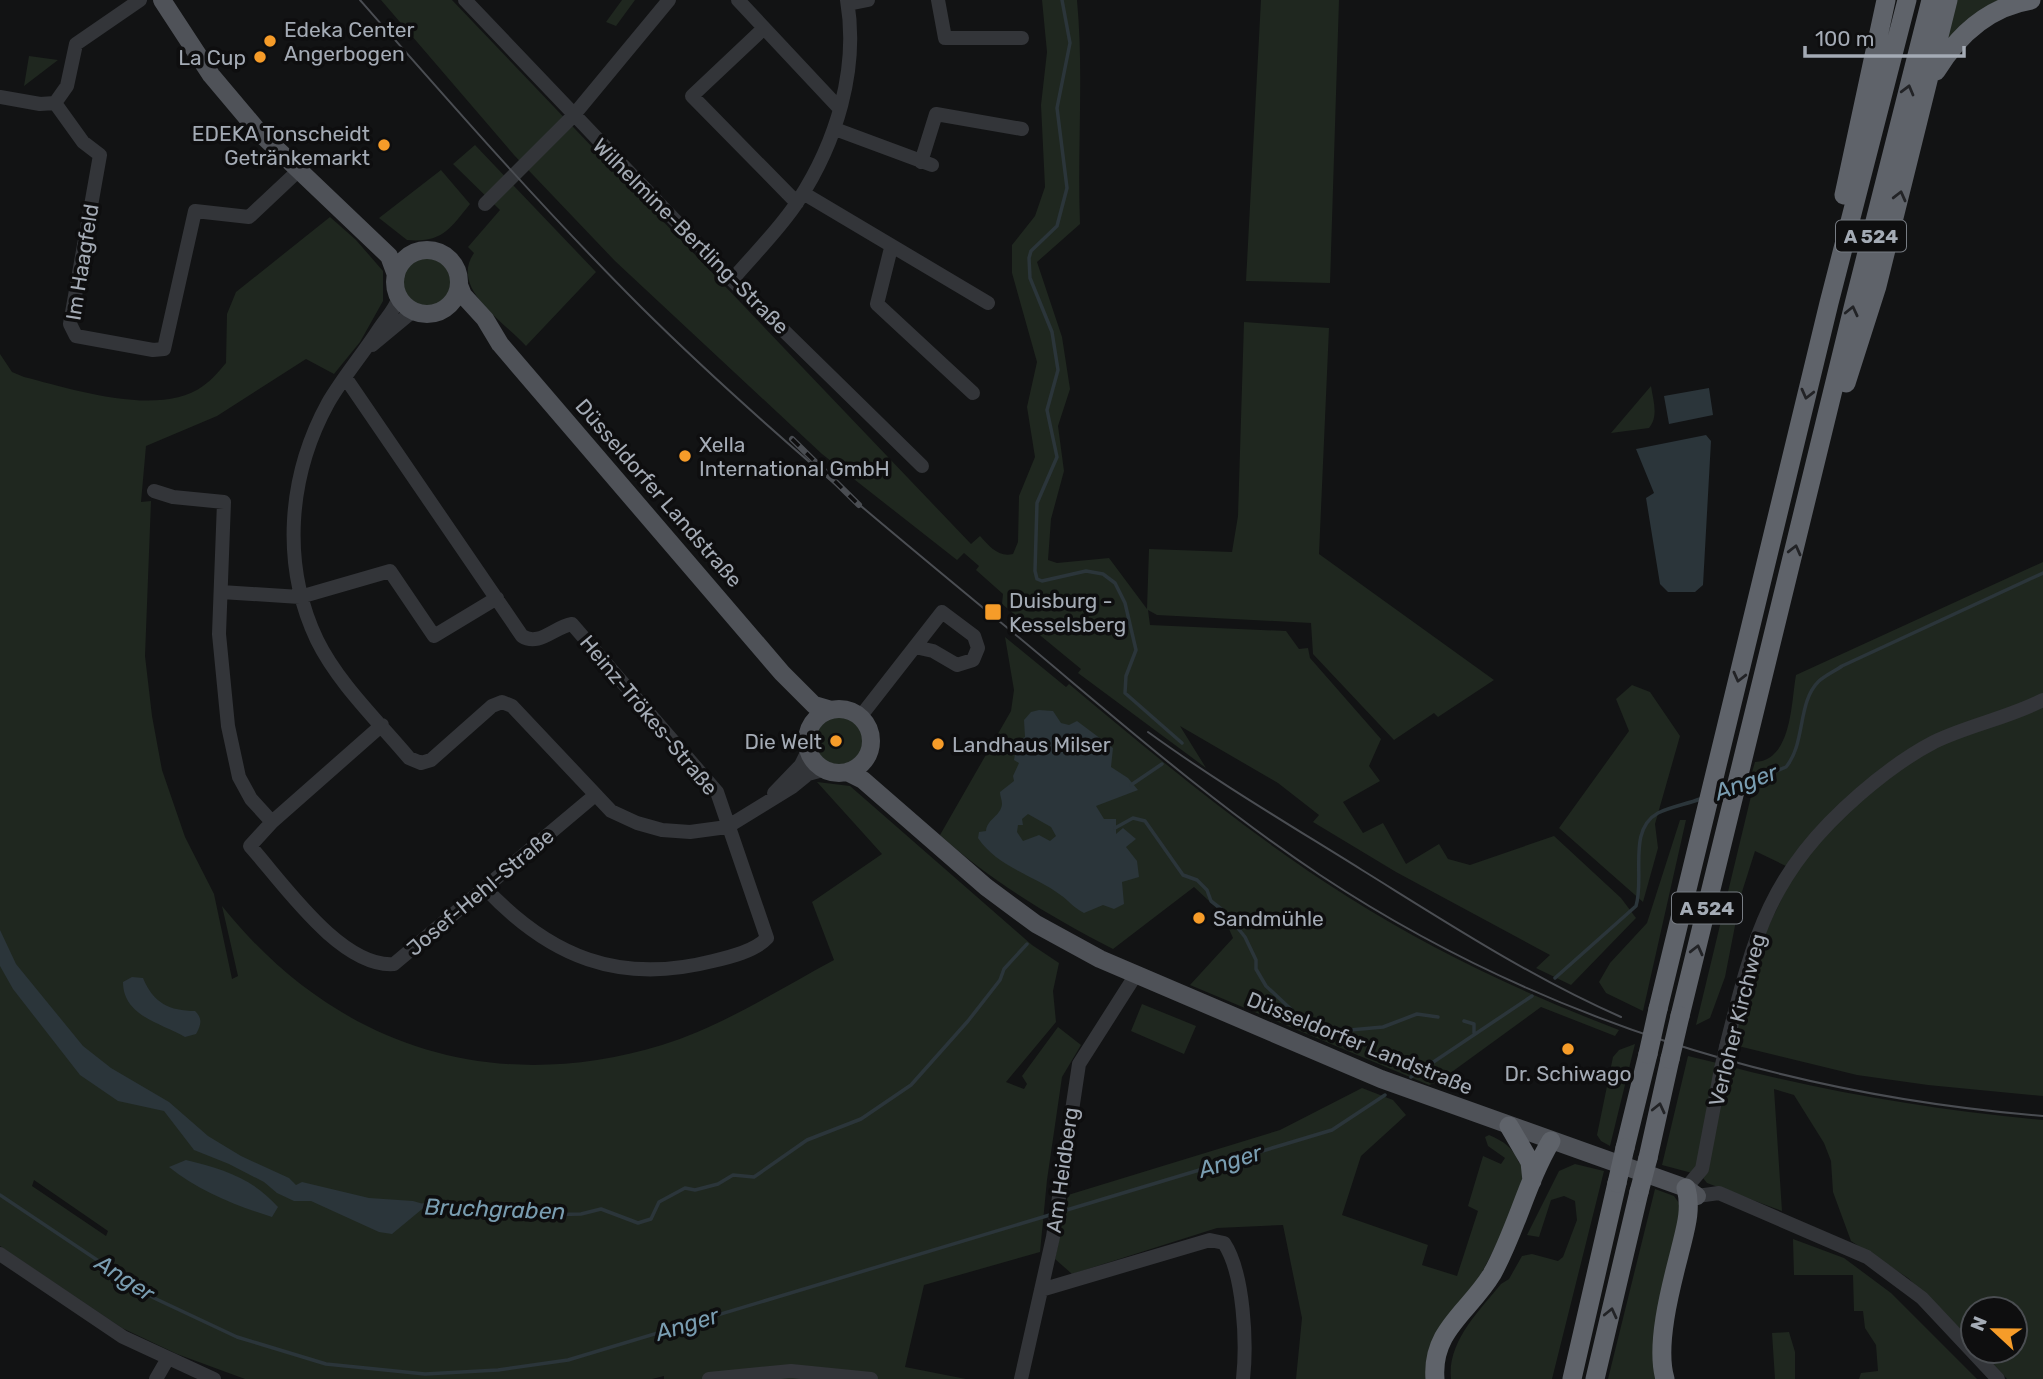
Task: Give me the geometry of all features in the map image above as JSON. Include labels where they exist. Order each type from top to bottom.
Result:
[{"type":"highway","points":[[1829,303],[1850,161],[1886,0]]},
{"type":"highway","name":"A 524","points":[[1573,1379],[1706,810],[1829,303],[1906,0]]},
{"type":"highway","name":"A 524","points":[[1595,1379],[1680,1016],[1931,0]]},
{"type":"highway","points":[[1814,472],[1864,332],[1948,0]]},
{"type":"highway","points":[[1922,108],[1936,71],[1965,32],[1995,12],[2031,0]]},
{"type":"highway","points":[[1508,1126],[1530,1162],[1532,1182]]},
{"type":"highway","points":[[1435,1379],[1437,1352],[1445,1331],[1490,1276],[1517,1224],[1532,1182],[1557,1143]]},
{"type":"highway","points":[[1445,1379],[1446,1354],[1456,1334],[1495,1282],[1557,1143]]},
{"type":"highway","points":[[1665,1379],[1661,1357],[1675,1270],[1692,1192]]},
{"type":"highway","points":[[1674,1379],[1670,1357],[1672,1337],[1699,1210],[1692,1192]]},
{"type":"highway","points":[[1563,1379],[1571,1350],[1583,1330]]},
{"type":"main road","points":[[162,0],[211,75],[268,143],[389,256],[396,275],[399,297],[413,311],[430,314],[446,308],[454,299],[459,285],[456,270],[447,258],[433,251],[415,253],[396,248],[352,219]]},
{"type":"main road","points":[[396,275],[403,261],[415,253]]},
{"type":"main road","name":"Düsseldorfer Landstraße","points":[[459,285],[463,295],[485,319],[500,344]]},
{"type":"main road","name":"Düsseldorfer Landstraße","points":[[446,308],[464,313],[500,344],[782,673],[814,705],[831,709]]},
{"type":"main road","name":"Düsseldorfer Landstraße","points":[[782,673],[792,695],[806,711],[809,727]]},
{"type":"main road","points":[[831,709],[846,709],[860,716],[870,735],[867,756],[858,767],[847,772],[823,770],[808,751],[809,727],[817,717],[831,709]]},
{"type":"main road","name":"Düsseldorfer Landstraße","points":[[867,756],[872,773],[900,811]]},
{"type":"main road","name":"Düsseldorfer Landstraße","points":[[847,772],[863,780],[900,811],[946,856],[1036,923],[1135,976],[1381,1079],[1692,1192]]},
{"type":"street","points":[[0,97],[40,104],[55,103],[67,86],[76,44],[139,0]]},
{"type":"street","name":"Wilhelmine-Bertling-Straße","points":[[465,0],[732,280],[922,466]]},
{"type":"street","points":[[485,204],[573,116],[669,0]]},
{"type":"street","points":[[732,280],[800,198],[835,129],[850,41],[848,2],[868,0]]},
{"type":"street","points":[[938,0],[945,38],[1022,38]]},
{"type":"street","points":[[738,1],[840,109]]},
{"type":"street","points":[[764,28],[692,96],[800,198],[988,303]]},
{"type":"street","name":"Im Haagfeld","points":[[55,103],[83,142],[100,155],[70,324],[76,337],[153,351],[164,349],[195,211],[249,217],[298,172]]},
{"type":"street","points":[[835,129],[926,164],[936,114],[1022,128]]},
{"type":"street","points":[[891,248],[877,304],[973,393]]},
{"type":"street","points":[[399,297],[369,348],[345,377],[314,431],[297,483],[293,529],[300,597],[318,641],[345,681],[409,758],[421,763],[431,760],[492,706],[502,702],[512,706],[611,811],[637,823],[662,830],[690,832],[727,827],[770,798],[792,787],[808,774],[823,770]]},
{"type":"street","points":[[369,348],[413,311]]},
{"type":"street","name":"Heinz-Trökes-Straße","points":[[345,377],[522,636],[529,640],[538,640],[561,626],[572,624],[717,792],[767,938],[762,944],[687,968],[625,969],[573,955],[529,931],[485,888]]},
{"type":"street","points":[[154,491],[173,497],[224,502],[221,672],[234,758],[251,799],[272,822]]},
{"type":"street","points":[[221,592],[300,597],[390,571],[434,636],[497,598]]},
{"type":"street","points":[[860,716],[915,647]]},
{"type":"street","name":"Verloher Kirchweg","points":[[1692,1192],[1702,1169],[1721,1069],[1746,967],[1781,880],[1815,837],[1865,790],[1913,754],[1934,742],[2043,701]]},
{"type":"street","name":"Josef-Hehl-Straße","points":[[382,725],[272,822],[250,846],[334,939],[368,961],[394,964],[594,796]]},
{"type":"street","points":[[770,798],[801,765],[808,751]]},
{"type":"street","name":"Am Heidberg","points":[[1021,1379],[1055,1224],[1079,1064],[1135,976]]},
{"type":"street","name":"Düsseldorfer Landstraße","points":[[1692,1192],[1719,1193],[1867,1257],[1914,1290],[1998,1379]]},
{"type":"street","points":[[1041,1290],[1210,1240],[1224,1242],[1230,1252],[1242,1307],[1243,1379]]},
{"type":"street","points":[[0,1254],[111,1330],[167,1360],[214,1379]]},
{"type":"street","points":[[156,1379],[167,1360]]},
{"type":"street","points":[[709,1379],[791,1371],[871,1379]]},
{"type":"shaded area","points":[[381,0],[452,0],[971,544],[980,536],[995,550],[1008,555],[1013,554],[1018,542],[1019,496],[1035,457],[1027,407],[1037,362],[1012,273],[1012,245],[1035,216],[1045,187],[1041,105],[1047,52],[1042,0],[1077,0],[1080,56],[1080,224],[1037,262],[1062,337],[1070,389],[1058,426],[1064,471],[1051,519],[1048,560],[1057,563],[1109,558],[1147,609],[1149,549],[1232,552],[1238,516],[1244,322],[1329,328],[1319,554],[1494,680],[1438,717],[1434,713],[1394,740],[1313,654],[1311,623],[1157,615],[1148,610],[1150,625],[1286,631],[1299,649],[1308,648],[1310,658],[1381,739],[1369,766],[1380,781],[1343,802],[1363,833],[1383,823],[1406,864],[1439,844],[1448,859],[1470,865],[1554,836],[1621,898],[1636,918],[1571,985],[1536,968],[1550,955],[1396,872],[1313,822],[1319,815],[1278,783],[1180,726],[1206,768],[1078,673],[1081,669],[1002,604],[1003,594],[976,570],[979,566],[964,553],[957,560],[822,454],[615,261],[514,155]]},
{"type":"shaded area","points":[[622,0],[635,0],[616,26],[606,22]]},
{"type":"shaded area","points":[[1261,0],[1339,0],[1330,283],[1246,281]]},
{"type":"shaded area","points":[[1954,0],[2003,0],[1942,44]]},
{"type":"shaded area","points":[[29,56],[58,60],[24,86]]},
{"type":"shaded area","points":[[475,145],[596,272],[526,346],[483,304],[469,279],[468,266],[474,253],[468,247],[500,210],[453,164]]},
{"type":"shaded area","points":[[441,170],[470,204],[451,227],[437,237],[407,240],[379,218]]},
{"type":"shaded area","points":[[330,217],[356,240],[383,271],[383,301],[360,342],[334,374],[306,359],[217,416],[146,446],[141,502],[151,501],[145,656],[152,716],[162,770],[185,837],[214,894],[232,979],[238,976],[222,906],[266,954],[314,994],[365,1025],[420,1048],[477,1061],[537,1065],[599,1060],[662,1045],[728,1018],[834,960],[812,902],[882,854],[817,782],[850,786],[1032,945],[1059,963],[1053,991],[1056,1022],[1006,1082],[1024,1089],[1027,1084],[1022,1076],[1058,1027],[1081,1045],[1062,1077],[1040,1252],[924,1285],[905,1367],[966,1379],[664,1379],[664,1376],[652,1379],[245,1379],[177,1354],[122,1328],[0,1246],[0,354],[12,372],[90,394],[140,400],[164,400],[185,395],[206,384],[226,363],[227,314],[236,292]],"holes":[[[34,1180],[108,1231],[106,1236],[32,1186]]]},
{"type":"shaded area","points":[[428,255],[438,257],[446,263],[452,271],[452,291],[446,299],[438,305],[428,307],[418,305],[410,299],[404,291],[402,281],[404,271],[410,263],[418,257]]},
{"type":"shaded area","points":[[1651,386],[1655,413],[1649,428],[1611,433]]},
{"type":"shaded area","points":[[1709,388],[1713,415],[1669,424],[1664,396]]},
{"type":"shaded area","points":[[1706,435],[1711,441],[1703,585],[1695,592],[1668,592],[1660,584],[1646,498],[1654,493],[1636,449]]},
{"type":"shaded area","points":[[2043,562],[2043,699],[1912,752],[1788,867],[1755,851],[1741,895],[1725,977],[1710,1018],[1696,1025],[1752,792],[1746,793],[1755,762],[1767,759],[1783,741],[1791,714],[1796,675]]},
{"type":"shaded area","points":[[1005,637],[1066,687],[1069,684],[1240,822],[1348,897],[1413,936],[1480,970],[1619,1030],[1615,1036],[1541,1007],[1438,1082],[1429,1085],[1190,985],[1233,938],[1222,913],[1194,887],[1113,949],[1023,898],[980,868],[940,835],[1011,711],[1014,690]]},
{"type":"shaded area","points":[[1632,685],[1650,692],[1680,736],[1655,824],[1658,848],[1643,902],[1559,828],[1629,731],[1616,699]]},
{"type":"shaded area","points":[[2043,702],[2043,1096],[1857,1075],[1730,1044],[1748,969],[1806,848],[1915,755]]},
{"type":"shaded area","points":[[1053,711],[1061,723],[1069,725],[1077,721],[1113,748],[1111,767],[1128,778],[1138,790],[1096,806],[1104,819],[1116,819],[1116,834],[1123,828],[1136,839],[1126,847],[1137,861],[1139,877],[1122,882],[1124,904],[1114,909],[1103,905],[1084,913],[1051,889],[996,857],[978,838],[979,832],[986,831],[1001,808],[1000,792],[1014,781],[1013,776],[1019,763],[1014,760],[1017,742],[1025,737],[1024,720],[1031,712]],"holes":[[[1028,814],[1051,827],[1056,836],[1050,841],[1039,835],[1023,841],[1017,832],[1018,825],[1023,825],[1022,819]]]},
{"type":"shaded area","points":[[839,715],[849,717],[857,723],[863,731],[863,751],[857,759],[849,765],[839,767],[829,765],[821,759],[815,751],[813,741],[815,731],[821,723],[829,717]]},
{"type":"shaded area","points":[[1680,820],[1686,820],[1643,1011],[1606,993],[1599,982],[1610,963],[1647,923]]},
{"type":"shaded area","points":[[0,930],[16,964],[83,1046],[111,1068],[169,1102],[208,1136],[241,1156],[289,1178],[296,1185],[302,1182],[369,1198],[413,1201],[427,1205],[392,1234],[379,1232],[311,1201],[294,1201],[229,1164],[194,1150],[164,1111],[118,1101],[80,1075],[13,989],[0,966]]},
{"type":"shaded area","points":[[132,977],[143,978],[152,994],[163,1004],[195,1011],[200,1022],[196,1034],[185,1037],[136,1011],[129,1003],[123,982]]},
{"type":"shaded area","points":[[1142,1004],[1196,1026],[1184,1054],[1131,1031]]},
{"type":"shaded area","points":[[1635,1044],[1610,1146],[1597,1135],[1613,1057],[1619,1050]]},
{"type":"shaded area","points":[[1688,1056],[1717,1063],[1698,1168],[1692,1173],[1662,1165]]},
{"type":"shaded area","points":[[1724,1065],[1882,1099],[2043,1120],[2043,1379],[2007,1379],[1994,1365],[2029,1365],[2029,1295],[1959,1295],[1959,1328],[1908,1278],[1851,1241],[1833,1192],[1831,1161],[1824,1143],[1794,1095],[1774,1089],[1782,1211],[1707,1183],[1703,1178]]},
{"type":"shaded area","points":[[1362,1088],[1393,1100],[1406,1115],[1361,1156],[1342,1215],[1428,1245],[1422,1265],[1457,1276],[1478,1211],[1468,1206],[1483,1156],[1501,1164],[1505,1158],[1488,1146],[1485,1137],[1489,1135],[1503,1142],[1511,1149],[1519,1163],[1524,1161],[1527,1185],[1427,1379],[1296,1379],[1302,1318],[1283,1225],[1217,1228],[1072,1274],[1055,1259],[1068,1195],[1280,1130]]},
{"type":"shaded area","points":[[186,1160],[236,1176],[258,1189],[278,1207],[272,1217],[232,1203],[180,1176],[169,1167]]},
{"type":"shaded area","points":[[1575,1164],[1604,1171],[1552,1379],[1451,1379],[1451,1365],[1459,1340],[1483,1305],[1501,1284],[1509,1279],[1522,1256],[1532,1254],[1558,1261],[1563,1257],[1577,1220],[1575,1201],[1564,1196],[1551,1200],[1539,1237],[1527,1235],[1559,1171]]},
{"type":"shaded area","points":[[1655,1189],[1674,1196],[1681,1206],[1660,1379],[1608,1379]]},
{"type":"shaded area","points":[[1793,1239],[1844,1258],[1891,1293],[1959,1361],[1959,1365],[1963,1365],[1977,1379],[1859,1379],[1861,1373],[1878,1371],[1876,1345],[1865,1328],[1863,1311],[1854,1311],[1853,1275],[1794,1275]]},
{"type":"shaded area","points":[[1789,1332],[1795,1352],[1795,1379],[1775,1379],[1772,1333]]},
{"type":"waterway","points":[[1062,0],[1070,43],[1057,108],[1067,188],[1057,226],[1031,251],[1029,258],[1030,278],[1052,332],[1058,370],[1047,410],[1057,457],[1037,503],[1035,571],[1037,579],[1042,581],[1086,571],[1103,574],[1115,583],[1125,603],[1136,650],[1126,676],[1125,693],[1182,743]]},
{"type":"waterway","name":"Anger","points":[[1744,784],[1786,767],[1796,746],[1807,700],[1819,681],[1842,666],[2043,573]]},
{"type":"waterway","points":[[1131,785],[1162,764]]},
{"type":"waterway","name":"Anger","points":[[1555,978],[1636,906],[1640,842],[1649,821],[1658,813],[1700,799]]},
{"type":"waterway","points":[[1115,828],[1133,818],[1145,821],[1183,875],[1197,880],[1207,890],[1211,901],[1225,912],[1245,937],[1256,960],[1256,969],[1266,986],[1295,1013],[1326,1028],[1350,1030],[1383,1027],[1417,1014],[1438,1017]]},
{"type":"waterway","name":"Bruchgraben","points":[[423,1205],[539,1215],[581,1214],[601,1209],[638,1223],[651,1219],[659,1202],[685,1188],[695,1190],[718,1184],[733,1175],[754,1177],[807,1140],[861,1119],[911,1085],[968,1021],[1000,980],[1004,969],[1027,944]]},
{"type":"waterway","name":"Anger","points":[[1411,1077],[1532,996]]},
{"type":"waterway","points":[[1464,1021],[1474,1024],[1474,1033]]},
{"type":"waterway","name":"Anger","points":[[1060,1212],[1332,1130],[1385,1095]]},
{"type":"waterway","name":"Anger","points":[[0,1195],[154,1298],[237,1337],[326,1364],[425,1374],[498,1370],[568,1360],[1053,1214]]},
{"type":"tram line","points":[[360,0],[569,232],[641,307],[726,388],[858,504],[1153,750],[1320,875],[1402,926],[1488,970],[1576,1009],[1666,1041],[1758,1068],[1852,1090],[2043,1116]]},
{"type":"tram line","points":[[1148,732],[1254,803],[1457,929],[1521,967],[1621,1017]]},
{"type":"railway","points":[[792,439],[859,505]]},
{"type":"place","name":"Edeka Center Angerbogen","points":[[270,41]]},
{"type":"place","name":"La Cup","points":[[260,57]]},
{"type":"place","name":"EDEKA Tonscheidt Getränkemarkt","points":[[384,145]]},
{"type":"place","name":"Xella International GmbH","points":[[685,456]]},
{"type":"place","name":"Duisburg - Kesselsberg","points":[[993,612]]},
{"type":"place","name":"Die Welt","points":[[836,741]]},
{"type":"place","name":"Landhaus Milser","points":[[938,744]]},
{"type":"place","name":"Sandmühle","points":[[1199,918]]},
{"type":"place","name":"Dr. Schiwago","points":[[1568,1049]]}]
